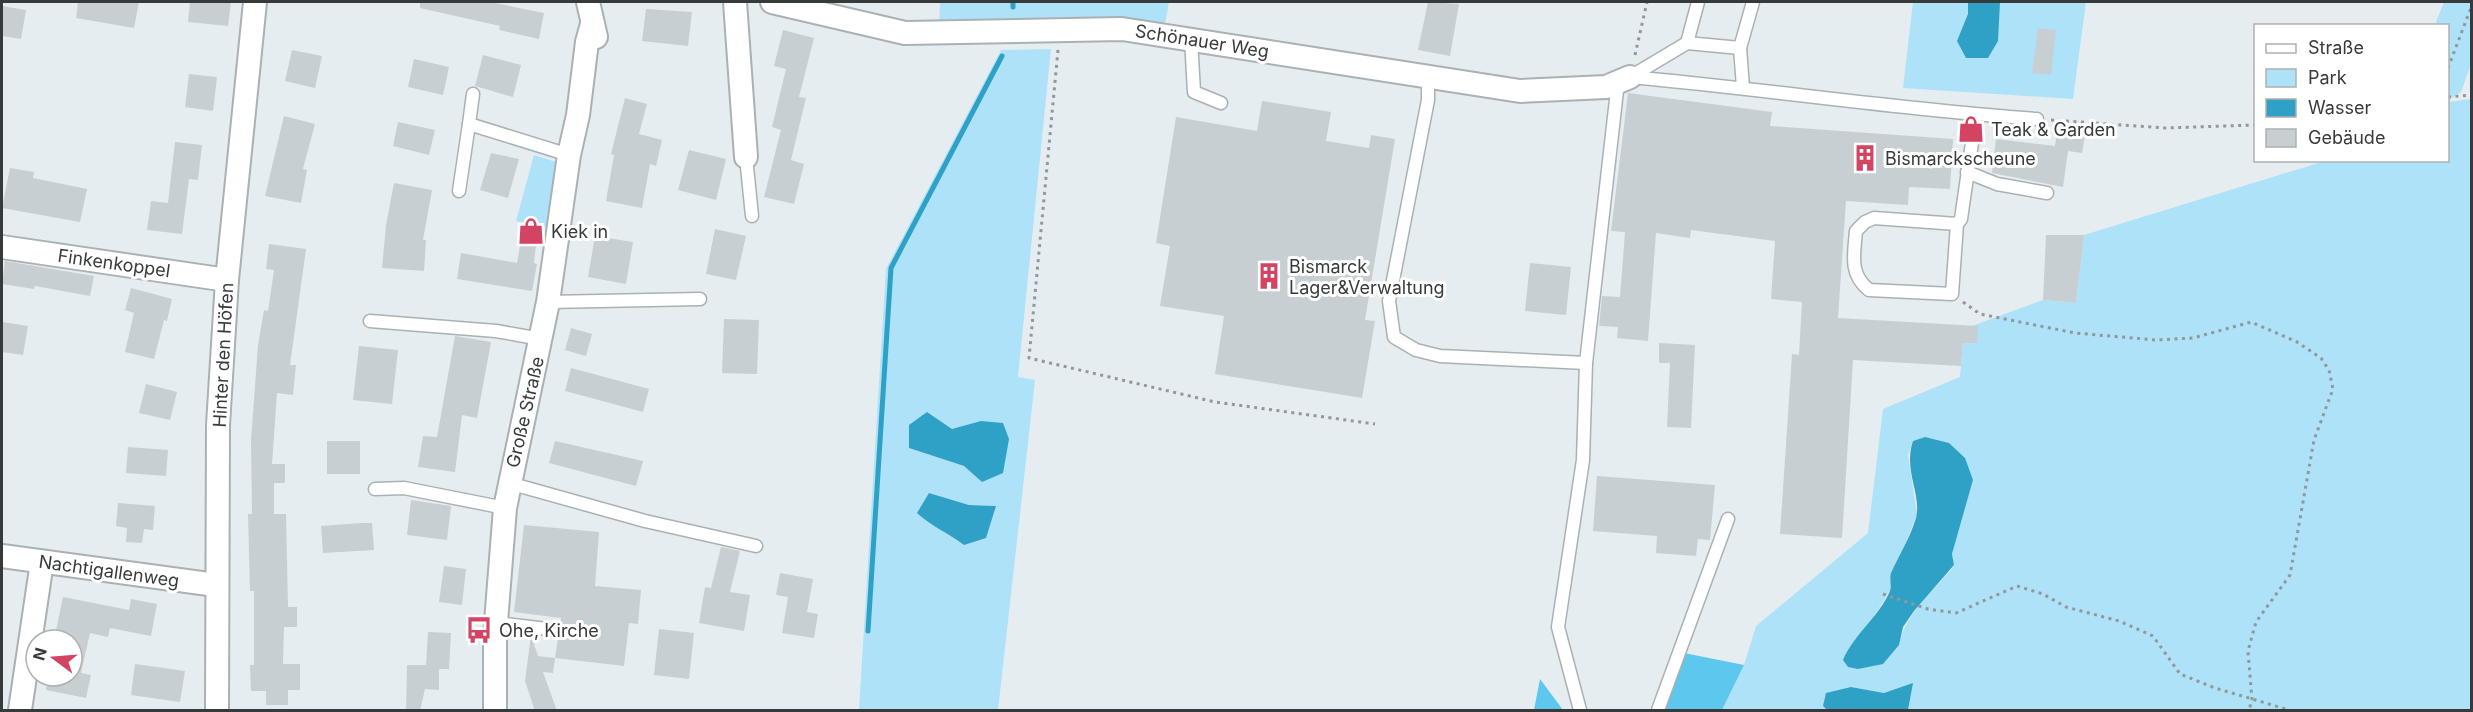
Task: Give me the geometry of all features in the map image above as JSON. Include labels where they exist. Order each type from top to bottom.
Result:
[{"type":"street","name":"Hinter den Höfen","points":[[217,711],[218,425],[227,280],[255,2]]},
{"type":"street","name":"Große Straße","points":[[495,711],[496,623],[505,508],[548,302],[569,155],[578,115],[580,88],[592,24],[588,2]]},
{"type":"street","points":[[735,2],[746,157]]},
{"type":"street","name":"Schönauer Weg","points":[[778,2],[905,33],[1122,28],[1520,91],[1606,87],[1624,80]]},
{"type":"street","name":"Finkenkoppel","points":[[2,247],[227,280]]},
{"type":"street","name":"Nachtigallenweg","points":[[2,556],[216,585]]},
{"type":"street","points":[[20,711],[42,562]]},
{"type":"lane","points":[[1687,43],[1698,2]]},
{"type":"lane","points":[[1743,87],[1740,48],[1753,2]]},
{"type":"lane","points":[[1191,39],[1194,92],[1221,103]]},
{"type":"lane","points":[[1624,80],[1687,43],[1740,48]]},
{"type":"lane","points":[[1428,75],[1428,100],[1389,301],[1394,337],[1416,350],[1440,356],[1586,363]]},
{"type":"lane","points":[[1624,80],[1743,87],[1976,115],[2037,119]]},
{"type":"lane","points":[[1580,711],[1558,627],[1583,460],[1586,363],[1624,80]]},
{"type":"lane","points":[[459,191],[472,94]]},
{"type":"lane","points":[[1957,224],[1874,218],[1865,222],[1856,231],[1854,270],[1858,281],[1869,290],[1952,294],[1957,224],[1961,219],[1976,115]]},
{"type":"lane","points":[[469,124],[569,155]]},
{"type":"lane","points":[[746,157],[752,216]]},
{"type":"lane","points":[[1967,172],[1997,184],[2047,193]]},
{"type":"lane","points":[[548,302],[700,299]]},
{"type":"lane","points":[[370,321],[496,330],[541,339]]},
{"type":"lane","points":[[509,483],[645,521],[756,546]]},
{"type":"lane","points":[[375,489],[404,488],[505,508]]},
{"type":"lane","points":[[1658,711],[1728,519]]},
{"type":"lane","points":[[496,623],[547,629]]},
{"type":"path","points":[[1624,80],[1647,2]]},
{"type":"path","points":[[2449,65],[2472,5]]},
{"type":"path","points":[[1060,30],[1029,358],[1215,402],[1375,424]]},
{"type":"path","points":[[2449,97],[2472,94]]},
{"type":"path","points":[[2037,119],[2165,128],[2254,124]]},
{"type":"path","points":[[1952,294],[1980,314],[2075,333],[2156,340],[2193,338],[2251,322],[2297,342],[2321,358],[2329,370],[2332,389],[2314,440],[2290,575],[2256,622],[2248,651],[2252,700],[2248,711]]},
{"type":"path","points":[[1883,594],[1928,609],[1956,613],[2017,586],[2043,594],[2066,607],[2119,621],[2153,636],[2180,674],[2289,711]]},
{"type":"green space","points":[[940,2],[1169,2],[1163,35],[939,32]]},
{"type":"green space","points":[[1913,2],[2086,2],[2073,99],[1903,88]]},
{"type":"green space","points":[[2444,2],[2472,2],[2471,64],[2461,92],[2449,99],[2449,24],[2435,24]]},
{"type":"green space","points":[[1051,49],[1018,377],[1035,380],[998,710],[859,710],[886,269],[1001,50]],"holes":[[[927,412],[952,429],[982,481],[964,466],[909,448]],[[929,493],[969,505],[996,506],[964,545],[945,531]]]},
{"type":"green space","points":[[2471,99],[2471,710],[1908,710],[1912,684],[1884,693],[1851,687],[1823,706],[1827,710],[1722,710],[1744,665],[1756,626],[1868,533],[1883,409],[1960,377],[1963,343],[1977,343],[1972,326],[2043,300],[2076,303],[2084,235],[2322,162],[2449,162],[2449,102]],"holes":[[[1925,437],[1973,480],[1952,554],[1954,566],[1921,603],[1907,623],[1899,645],[1874,616],[1891,589],[1890,576],[1917,514],[1908,455],[1913,441]]]},
{"type":"green space","points":[[534,155],[556,162],[547,227],[516,221]]},
{"type":"shaded area","points":[[1679,652],[1744,665],[1722,710],[1656,710]]},
{"type":"shaded area","points":[[1540,679],[1563,710],[1534,710]]},
{"type":"water","points":[[1968,2],[2000,2],[1998,41],[1988,58],[1966,58],[1957,41],[1968,14]]},
{"type":"water","points":[[927,412],[952,429],[981,421],[1003,423],[1009,439],[1003,473],[982,482],[964,466],[909,448],[909,425]]},
{"type":"water","points":[[1925,437],[1949,443],[1965,458],[1973,480],[1952,554],[1954,565],[1914,611],[1903,627],[1899,645],[1883,664],[1858,669],[1848,667],[1843,660],[1891,589],[1891,573],[1916,518],[1917,500],[1911,472],[1911,452],[1913,441]]},
{"type":"water","points":[[929,493],[969,505],[996,506],[986,538],[964,545],[923,518],[917,513]]},
{"type":"water","points":[[1913,683],[1908,710],[1827,710],[1823,706],[1826,693],[1851,687],[1884,693]]},
{"type":"building","points":[[78,2],[139,2],[134,28],[76,18]]},
{"type":"building","points":[[190,2],[231,2],[228,26],[188,22]]},
{"type":"building","points":[[420,2],[490,2],[544,13],[539,39],[499,30],[500,26],[420,8]]},
{"type":"building","points":[[1428,2],[1459,4],[1450,56],[1418,50]]},
{"type":"building","points":[[2,6],[26,10],[21,39],[2,36]]},
{"type":"building","points":[[646,9],[692,12],[688,46],[642,41]]},
{"type":"building","points":[[2038,28],[2056,30],[2051,75],[2032,73]]},
{"type":"building","points":[[783,30],[814,38],[799,97],[806,98],[791,160],[804,164],[794,204],[764,197],[781,130],[772,127],[786,69],[774,66]]},
{"type":"building","points":[[292,50],[322,56],[315,88],[285,81]]},
{"type":"building","points":[[483,55],[521,65],[513,97],[475,86]]},
{"type":"building","points":[[414,59],[449,67],[443,95],[408,87]]},
{"type":"building","points":[[189,74],[217,77],[213,111],[185,107]]},
{"type":"building","points":[[1628,93],[1772,112],[1770,126],[1953,139],[1950,189],[1909,187],[1908,205],[1846,201],[1838,318],[1978,326],[1977,343],[1963,343],[1961,366],[1853,360],[1842,538],[1780,534],[1792,354],[1799,355],[1802,302],[1771,299],[1775,241],[1691,230],[1690,238],[1656,233],[1648,341],[1617,338],[1618,327],[1599,326],[1602,296],[1620,297],[1625,232],[1611,231]]},
{"type":"building","points":[[625,98],[647,104],[639,134],[662,140],[656,166],[650,164],[642,208],[606,201],[614,155],[611,154]]},
{"type":"building","name":"Bismarck Lager&Verwaltung","points":[[1262,101],[1331,112],[1326,141],[1369,148],[1371,135],[1395,139],[1365,320],[1375,321],[1362,398],[1215,374],[1224,316],[1160,306],[1170,246],[1156,243],[1176,117],[1257,131]]},
{"type":"building","points":[[284,116],[315,124],[303,169],[307,170],[301,203],[265,196]]},
{"type":"building","points":[[398,122],[435,130],[429,155],[393,146]]},
{"type":"building","points":[[2058,126],[2086,130],[2082,153],[2068,151],[2063,187],[1992,173],[1996,139],[2055,146]]},
{"type":"building","points":[[175,142],[202,145],[198,180],[189,179],[182,234],[147,230],[151,201],[168,203]]},
{"type":"building","points":[[689,150],[726,159],[716,200],[678,190]]},
{"type":"building","points":[[491,153],[519,159],[508,198],[480,190]]},
{"type":"building","points":[[10,168],[34,172],[33,178],[87,189],[80,222],[2,208]]},
{"type":"building","points":[[394,183],[432,190],[423,240],[426,240],[424,271],[382,268],[386,225]]},
{"type":"building","points":[[524,223],[538,226],[534,263],[537,264],[532,291],[457,279],[461,253],[517,263]]},
{"type":"building","points":[[715,229],[746,236],[736,280],[706,274]]},
{"type":"building","points":[[2046,235],[2084,235],[2076,303],[2043,300]]},
{"type":"building","points":[[595,236],[633,242],[626,284],[588,277]]},
{"type":"building","points":[[269,244],[306,249],[290,365],[296,365],[293,395],[277,393],[272,464],[285,464],[285,483],[274,483],[274,514],[286,514],[288,607],[297,607],[297,627],[284,627],[283,664],[300,664],[300,690],[288,690],[288,705],[266,705],[266,691],[251,691],[250,665],[254,665],[254,591],[250,591],[248,514],[252,514],[251,440],[258,345],[264,310],[268,311],[274,270],[266,269]]},
{"type":"building","points":[[5,261],[94,276],[90,296],[35,286],[34,289],[2,284]]},
{"type":"building","points":[[1530,263],[1571,267],[1566,315],[1525,311]]},
{"type":"building","points":[[131,288],[172,299],[154,359],[125,352],[134,313],[125,310]]},
{"type":"building","points":[[724,319],[759,320],[757,374],[722,373]]},
{"type":"building","points":[[2,322],[28,326],[23,355],[2,352]]},
{"type":"building","points":[[571,328],[592,334],[586,356],[565,350]]},
{"type":"building","points":[[455,336],[491,342],[477,418],[462,415],[455,472],[418,467],[423,436],[437,437]]},
{"type":"building","points":[[1659,343],[1695,345],[1691,428],[1667,427],[1670,363],[1659,363]]},
{"type":"building","points":[[359,346],[398,350],[392,404],[353,400]]},
{"type":"building","points":[[571,368],[649,389],[643,412],[565,391]]},
{"type":"building","points":[[146,384],[177,392],[170,420],[139,413]]},
{"type":"building","points":[[327,441],[360,441],[360,474],[327,474]]},
{"type":"building","points":[[555,441],[643,461],[636,486],[549,463]]},
{"type":"building","points":[[128,447],[168,450],[166,476],[126,473]]},
{"type":"building","points":[[1597,476],[1715,485],[1710,540],[1698,539],[1696,556],[1656,553],[1657,536],[1593,531]]},
{"type":"building","points":[[411,500],[451,506],[447,540],[407,535]]},
{"type":"building","points":[[118,503],[155,506],[153,530],[144,529],[142,543],[126,542],[127,528],[116,526]]},
{"type":"building","points":[[372,523],[374,550],[323,553],[321,526]]},
{"type":"building","points":[[524,525],[599,532],[595,586],[641,590],[638,624],[629,623],[624,666],[555,658],[561,618],[514,612]]},
{"type":"building","points":[[721,547],[740,551],[730,592],[750,595],[744,631],[699,623],[705,587],[711,588]]},
{"type":"building","points":[[444,566],[466,569],[462,605],[439,602]]},
{"type":"building","points":[[780,573],[813,579],[807,612],[818,614],[814,638],[782,633],[788,597],[776,595]]},
{"type":"building","points":[[63,597],[129,610],[131,599],[157,604],[151,636],[110,628],[108,637],[90,633],[84,660],[84,628],[57,628]]},
{"type":"building","points":[[659,629],[694,633],[689,679],[654,675]]},
{"type":"building","points":[[428,632],[451,633],[449,669],[439,669],[439,690],[425,689],[420,711],[406,711],[407,665],[426,665]]},
{"type":"building","points":[[531,635],[538,656],[555,658],[553,673],[543,672],[557,711],[535,711],[525,681]]},
{"type":"building","points":[[135,664],[185,671],[180,702],[131,695]]},
{"type":"building","points":[[84,674],[91,675],[86,698],[46,690],[46,688],[84,688]]},
{"type":"waterway","points":[[1013,2],[1013,7]]},
{"type":"waterway","points":[[868,631],[891,268],[1002,56]]},
{"type":"place","name":"Teak & Garden","points":[[1971,129]]},
{"type":"place","name":"Bismarckscheune","points":[[1865,158]]},
{"type":"place","name":"Kiek in","points":[[531,231]]},
{"type":"place","name":"Bismarck Lager&Verwaltung","points":[[1269,276]]},
{"type":"place","name":"Ohe, Kirche","points":[[479,630]]}]
